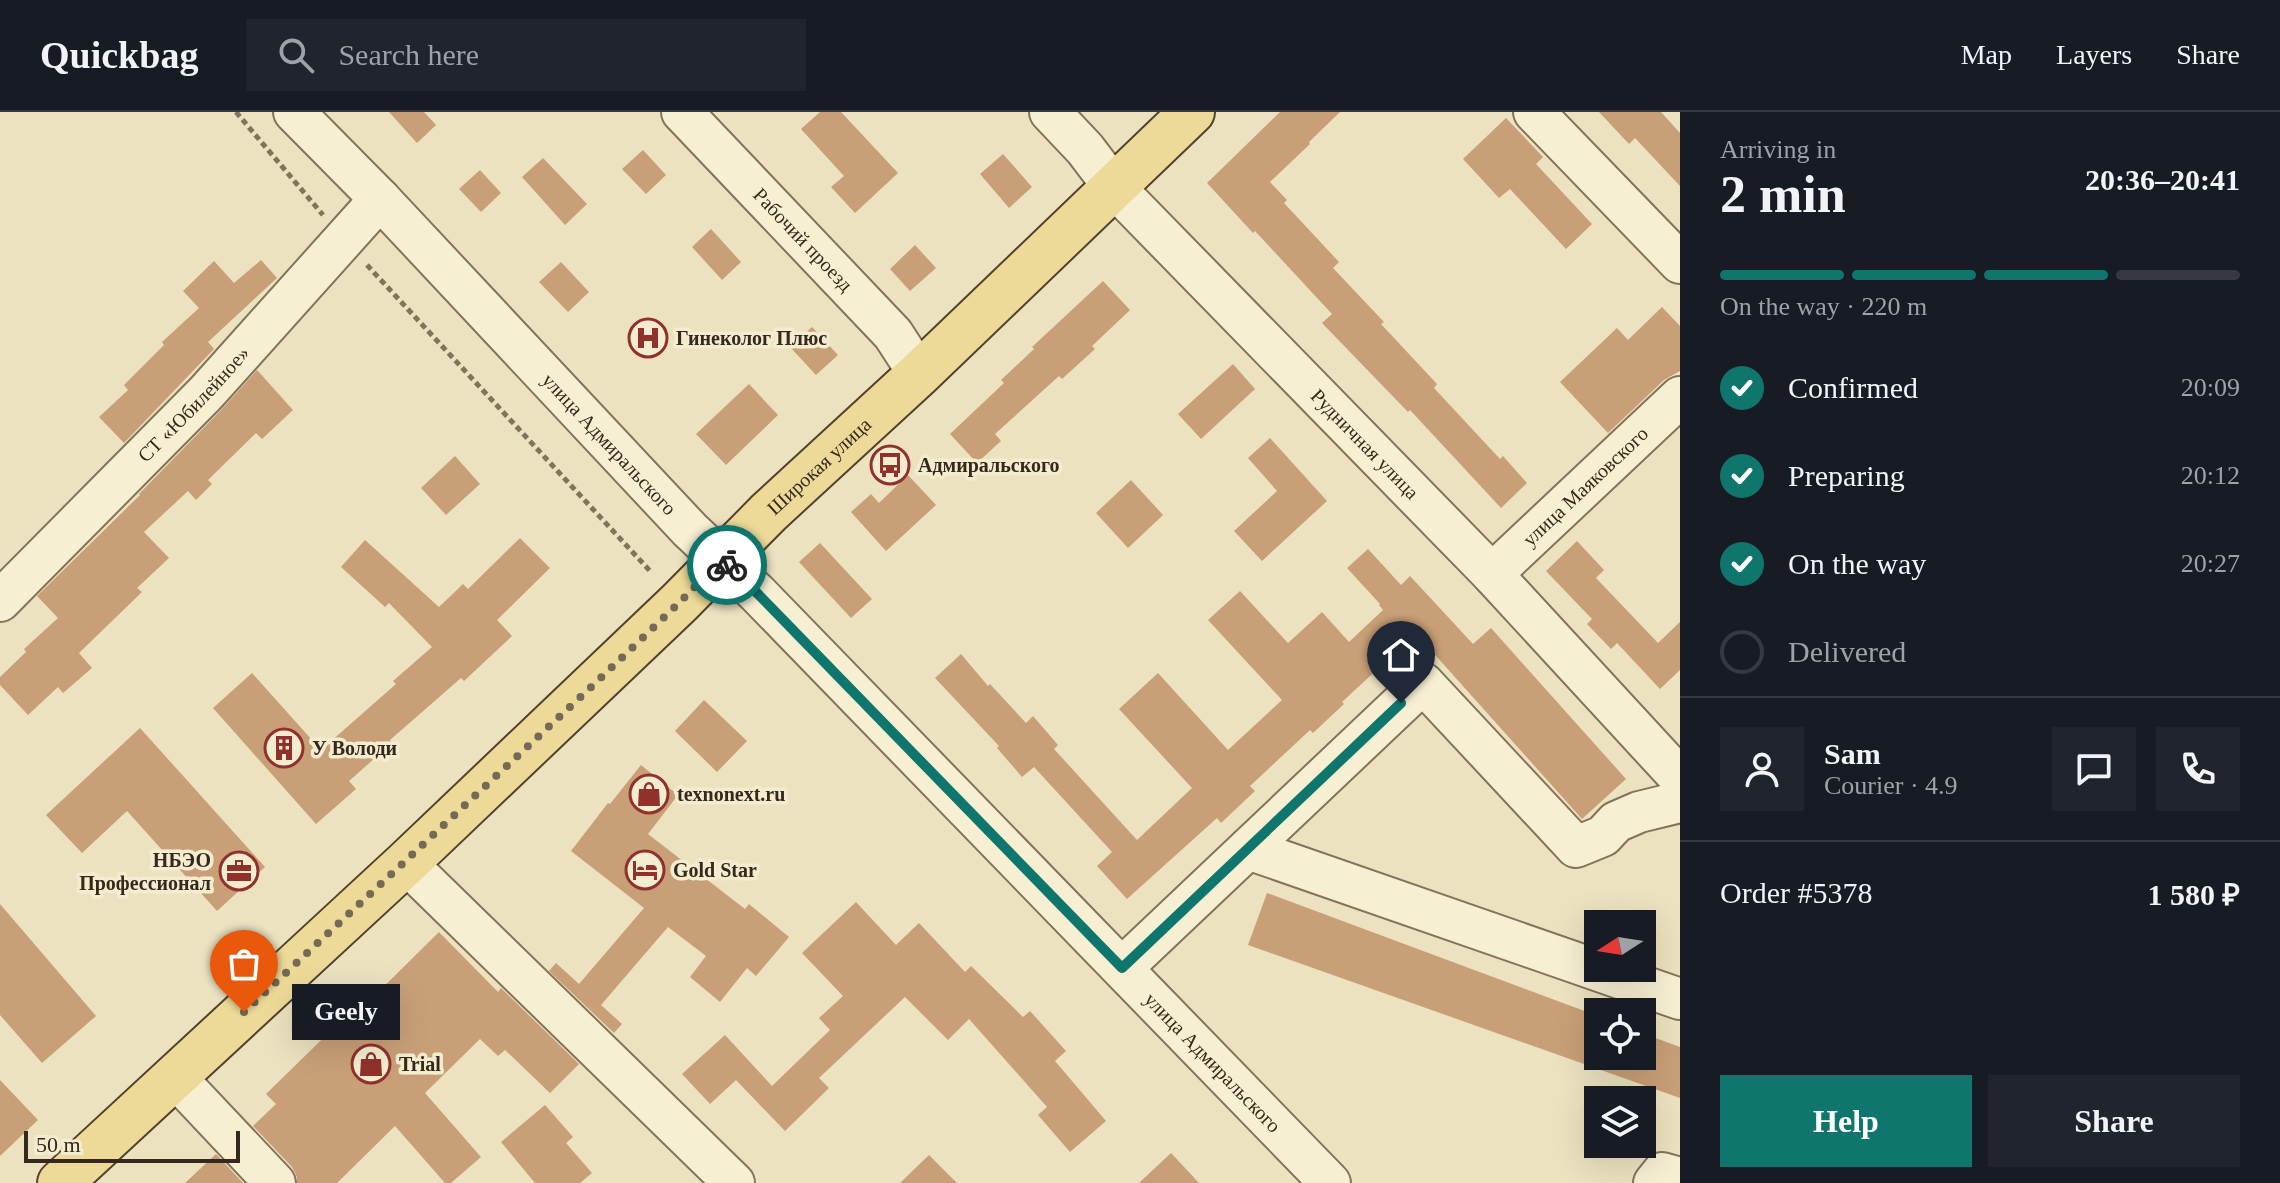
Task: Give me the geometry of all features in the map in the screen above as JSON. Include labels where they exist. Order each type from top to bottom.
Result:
[{"type":"main road","name":"Широкая улица","points":[[60,1183],[406,863],[1192,112]]},
{"type":"street","name":"улица Адмиральского","points":[[294,112],[380,199],[690,530],[757,593],[1330,1183]]},
{"type":"street","name":"Рабочий проезд","points":[[682,112],[893,334],[919,374]]},
{"type":"street","name":"Рудничная улица","points":[[1050,112],[1085,149],[1113,186],[1492,574],[1680,778]]},
{"type":"street","points":[[1534,112],[1680,263]]},
{"type":"street","name":"СТ «Юбилейное»","points":[[0,601],[206,393],[380,199]]},
{"type":"street","name":"улица Маяковского","points":[[1492,574],[1680,397]]},
{"type":"street","points":[[1122,968],[1423,683],[1576,847],[1603,836],[1616,822],[1639,812],[1680,802]]},
{"type":"street","points":[[1248,849],[1680,999]]},
{"type":"street","points":[[406,863],[734,1183]]},
{"type":"street","points":[[175,1077],[275,1183]]},
{"type":"street","points":[[1654,1183],[1662,1173],[1680,1178]]},
{"type":"path","points":[[236,112],[343,240],[651,572]]},
{"type":"building","points":[[389,112],[424,112],[436,125],[417,143]]},
{"type":"building","points":[[820,112],[841,112],[898,173],[855,213],[831,187],[844,176],[801,129]]},
{"type":"building","points":[[1280,112],[1340,112],[1270,182],[1287,200],[1284,203],[1339,262],[1333,268],[1437,384],[1434,388],[1500,459],[1503,456],[1527,483],[1501,508],[1410,410],[1408,412],[1322,323],[1332,314],[1207,183]]},
{"type":"building","points":[[1599,112],[1661,112],[1680,133],[1680,186],[1635,138],[1629,144]]},
{"type":"building","points":[[1506,118],[1543,157],[1536,164],[1592,224],[1566,249],[1510,189],[1499,198],[1463,159]]},
{"type":"building","points":[[643,150],[666,175],[646,194],[622,169]]},
{"type":"building","points":[[1003,154],[1032,187],[1009,208],[980,174]]},
{"type":"building","points":[[543,158],[587,204],[565,225],[522,177]]},
{"type":"building","points":[[480,170],[501,193],[481,212],[459,189]]},
{"type":"building","points":[[711,229],[741,262],[722,280],[692,247]]},
{"type":"building","points":[[915,245],[936,268],[910,291],[890,269]]},
{"type":"building","points":[[261,260],[277,278],[208,342],[214,349],[124,443],[99,417],[128,390],[124,385],[164,345],[162,342],[199,308],[183,291],[214,261],[234,283]]},
{"type":"building","points":[[561,262],[589,292],[568,312],[539,282]]},
{"type":"building","points":[[1103,281],[1130,310],[1092,346],[1095,349],[1062,379],[1059,376],[995,434],[1001,441],[977,463],[950,434],[1004,383],[1001,380],[1034,349],[1032,347]]},
{"type":"building","points":[[1662,307],[1680,326],[1680,371],[1664,380],[1608,433],[1560,382],[1617,328],[1628,340]]},
{"type":"building","points":[[812,327],[838,355],[816,375],[790,347]]},
{"type":"building","points":[[1233,364],[1255,389],[1201,439],[1178,414]]},
{"type":"building","points":[[257,370],[293,410],[262,439],[256,433],[208,480],[212,484],[196,500],[188,491],[144,532],[169,558],[137,588],[142,592],[79,653],[92,668],[63,693],[58,687],[28,715],[0,685],[0,677],[26,652],[24,649],[58,618],[37,596],[140,495]]},
{"type":"building","points":[[749,384],[778,415],[726,465],[696,434]]},
{"type":"building","points":[[1270,438],[1327,501],[1262,561],[1234,531],[1277,491],[1248,458]]},
{"type":"building","points":[[455,456],[480,484],[446,515],[421,488]]},
{"type":"building","points":[[908,475],[936,505],[886,551],[851,512],[871,494],[879,503]]},
{"type":"building","points":[[1131,480],[1163,515],[1128,548],[1096,513]]},
{"type":"building","points":[[520,538],[550,568],[497,620],[512,636],[464,681],[461,678],[390,740],[392,743],[349,781],[356,789],[316,824],[213,708],[252,673],[321,750],[396,684],[393,681],[432,647],[389,603],[385,607],[341,567],[365,540],[439,607],[463,584],[468,589]]},
{"type":"building","points":[[1577,541],[1604,570],[1596,578],[1658,643],[1680,622],[1680,670],[1660,689],[1617,643],[1611,649],[1587,624],[1592,619],[1546,571]]},
{"type":"building","points":[[820,543],[872,599],[851,618],[799,562]]},
{"type":"building","points":[[1368,549],[1401,585],[1410,576],[1473,644],[1491,628],[1626,779],[1582,819],[1420,638],[1414,644],[1410,639],[1313,733],[1310,730],[1250,786],[1255,791],[1221,823],[1217,818],[1127,899],[1097,866],[1112,852],[1034,767],[1022,777],[997,748],[999,746],[935,678],[961,654],[1026,723],[1033,716],[1058,745],[1054,749],[1137,840],[1192,788],[1119,709],[1158,673],[1228,750],[1282,700],[1208,620],[1240,591],[1288,643],[1322,612],[1349,642],[1383,610],[1347,568]]},
{"type":"building","points":[[704,700],[747,741],[717,772],[675,731]]},
{"type":"building","points":[[140,728],[265,867],[217,911],[127,811],[82,853],[46,815]]},
{"type":"building","points":[[641,765],[678,795],[648,834],[745,909],[749,904],[789,937],[756,976],[747,968],[720,1002],[690,977],[706,956],[668,927],[601,1005],[622,1024],[614,1033],[549,971],[556,963],[579,984],[644,908],[571,851]]},
{"type":"building","points":[[1267,893],[1584,1011],[1584,1064],[1248,945]]},
{"type":"building","points":[[856,902],[896,945],[919,923],[965,972],[971,966],[1023,1017],[1030,1011],[1066,1051],[1055,1061],[1106,1121],[1070,1152],[1038,1115],[1047,1107],[969,1019],[948,1040],[905,997],[819,1078],[829,1088],[785,1131],[736,1080],[710,1104],[682,1074],[725,1035],[772,1086],[830,1030],[819,1018],[843,996],[802,953]]},
{"type":"building","points":[[0,904],[96,1016],[42,1063],[0,1015]]},
{"type":"building","points":[[439,932],[498,992],[501,988],[579,1064],[550,1093],[505,1050],[498,1056],[480,1039],[425,1093],[481,1157],[451,1183],[445,1183],[395,1126],[337,1183],[297,1183],[292,1167],[253,1126],[276,1104],[266,1094],[355,1007],[359,1011]]},
{"type":"building","points":[[1656,1038],[1680,1047],[1680,1098],[1656,1090],[1656,1086],[1646,1086],[1601,1070],[1656,1070]]},
{"type":"building","points":[[0,1080],[38,1120],[0,1156]]},
{"type":"building","points":[[545,1105],[573,1137],[566,1143],[592,1173],[580,1183],[535,1183],[501,1142]]},
{"type":"building","points":[[1171,1153],[1199,1183],[1139,1183]]},
{"type":"building","points":[[216,1154],[243,1183],[185,1183]]},
{"type":"building","points":[[929,1155],[957,1183],[900,1183]]},
{"type":"way so far","points":[[244,1012],[406,863],[721,560],[727,565]]},
{"type":"place","name":"Гинеколог Плюс","points":[[648,338]]},
{"type":"place","name":"Адмиральского","points":[[890,465]]},
{"type":"place","name":"У Володи","points":[[284,748]]},
{"type":"place","name":"texnonext.ru","points":[[649,794]]},
{"type":"place","name":"Gold Star","points":[[645,870]]},
{"type":"place","name":"НБЭО Профессионал","points":[[239,871]]},
{"type":"place","name":"Geely","points":[[244,1012]]},
{"type":"place","name":"Trial","points":[[371,1064]]},
{"type":"route","points":[[727,565],[1122,968],[1401,703]]}]
